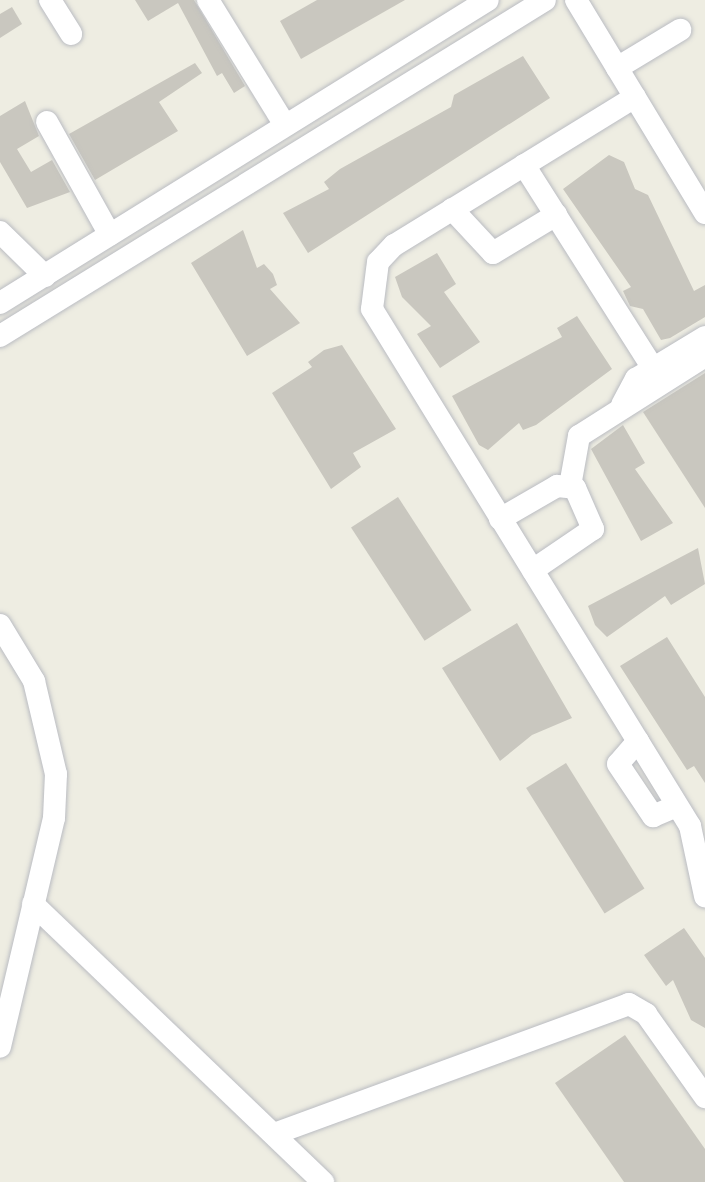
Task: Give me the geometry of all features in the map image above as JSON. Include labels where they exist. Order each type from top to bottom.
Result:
[{"type":"street","points":[[50,0],[71,34]]},
{"type":"street","points":[[208,0],[285,125]]},
{"type":"street","points":[[0,303],[488,0]]},
{"type":"street","points":[[0,336],[545,0]]},
{"type":"street","points":[[576,0],[705,213]]},
{"type":"street","points":[[617,68],[680,30]]},
{"type":"street","points":[[635,97],[452,209],[378,262],[372,309],[696,837],[705,896]]},
{"type":"street","points":[[47,122],[110,235]]},
{"type":"street","points":[[524,165],[556,215],[666,367]]},
{"type":"street","points":[[452,209],[493,253],[556,215]]},
{"type":"street","points":[[0,232],[45,276]]},
{"type":"street","points":[[533,570],[593,529],[593,517],[570,486],[579,436],[618,410],[705,337]]},
{"type":"street","points":[[666,367],[705,356]]},
{"type":"street","points":[[500,519],[570,486]]},
{"type":"street","points":[[0,625],[34,681],[56,774],[33,904],[0,1047]]},
{"type":"street","points":[[33,904],[323,1182]]},
{"type":"street","points":[[274,1134],[629,1004],[646,1014],[705,1097]]},
{"type":"building","points":[[135,0],[194,0],[245,86],[234,93],[222,73],[217,76],[178,3],[148,21]]},
{"type":"building","points":[[317,0],[405,0],[301,59],[280,21]]},
{"type":"building","points":[[12,7],[22,24],[0,38],[0,14]]},
{"type":"building","points":[[523,56],[550,98],[308,253],[283,213],[329,189],[324,182],[340,169],[451,107],[454,95]]},
{"type":"building","points":[[195,63],[202,73],[159,102],[178,131],[95,180],[69,134]]},
{"type":"building","points":[[25,101],[39,136],[17,149],[31,172],[52,160],[70,192],[27,208],[0,162],[0,116]]},
{"type":"building","points":[[609,155],[624,162],[635,189],[648,195],[694,291],[705,285],[705,317],[670,338],[661,340],[643,309],[630,306],[623,291],[631,287],[563,189]]},
{"type":"building","points":[[243,230],[257,268],[264,264],[273,274],[277,285],[270,289],[300,323],[247,356],[191,263]]},
{"type":"building","points":[[437,253],[456,284],[444,292],[480,342],[440,368],[417,334],[431,326],[402,297],[395,277]]},
{"type":"building","points":[[577,316],[612,369],[536,425],[523,430],[519,423],[488,450],[479,445],[452,396],[562,337],[557,328]]},
{"type":"building","points":[[342,345],[396,429],[353,453],[361,467],[331,489],[272,393],[312,367],[308,362],[324,350]]},
{"type":"building","points":[[705,373],[705,508],[643,412]]},
{"type":"building","points":[[623,425],[645,463],[635,469],[673,523],[641,541],[591,449]]},
{"type":"building","points":[[398,497],[472,610],[425,641],[351,527]]},
{"type":"building","points":[[698,548],[705,584],[671,605],[665,596],[607,637],[595,625],[588,606]]},
{"type":"building","points":[[517,623],[572,718],[532,735],[500,761],[442,668]]},
{"type":"building","points":[[667,637],[705,697],[705,783],[694,766],[687,770],[620,666]]},
{"type":"building","points":[[566,763],[644,889],[605,913],[526,788]]},
{"type":"building","points":[[684,928],[705,958],[705,1028],[691,1020],[673,980],[666,986],[644,955]]},
{"type":"building","points":[[625,1035],[705,1149],[705,1182],[624,1182],[555,1083]]}]
